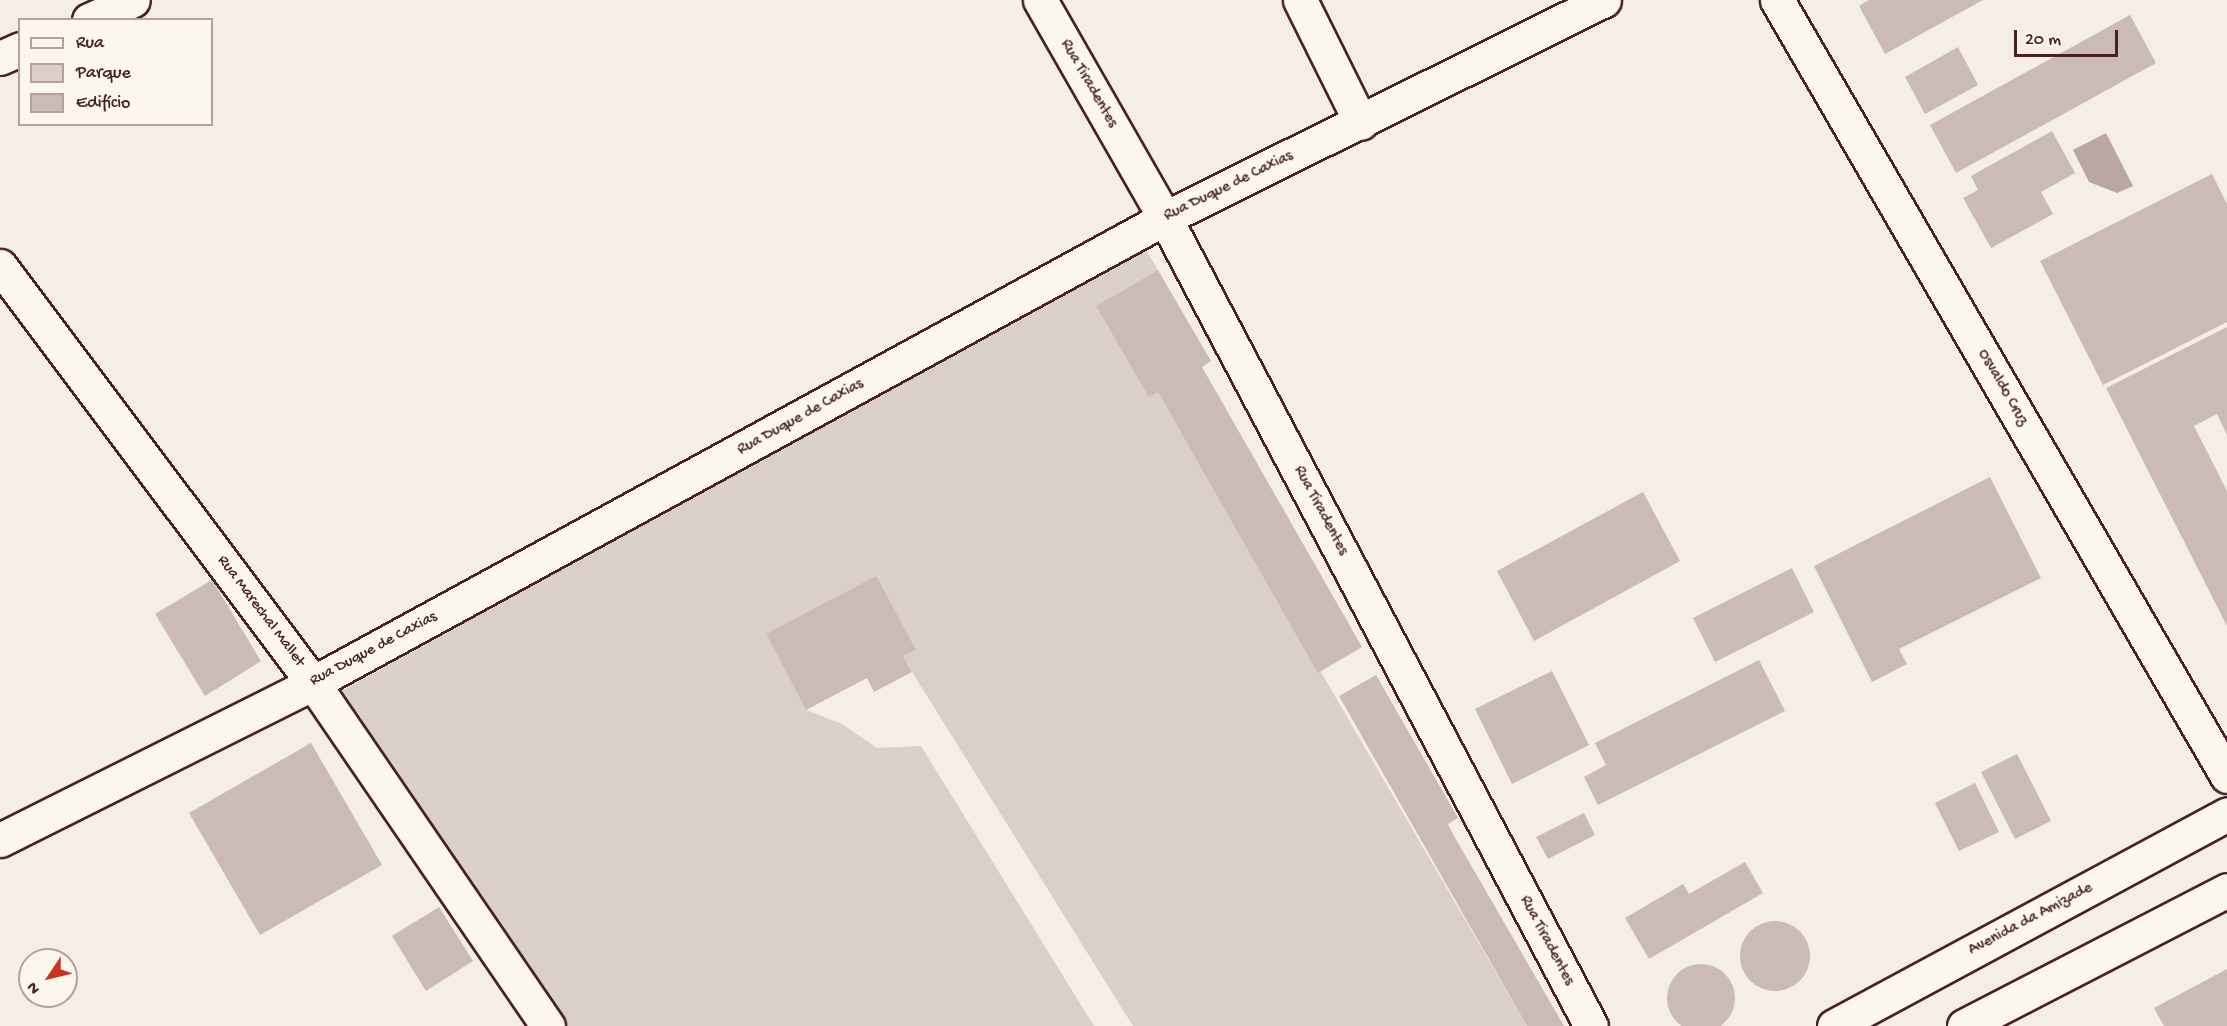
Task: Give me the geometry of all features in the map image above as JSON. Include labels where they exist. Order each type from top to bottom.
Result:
[{"type":"street","points":[[93,18],[134,0]]},
{"type":"street","name":"Rua Tiradentes","points":[[1040,0],[1165,218],[1591,1026]]},
{"type":"street","points":[[1300,0],[1361,123]]},
{"type":"street","name":"Rua Duque de Caxias","points":[[0,840],[314,683],[1165,218],[1361,123],[1604,0]]},
{"type":"street","name":"Osvaldo Cruz","points":[[1777,0],[2227,776]]},
{"type":"street","points":[[0,58],[18,51]]},
{"type":"street","name":"Rua Marechal Mallet","points":[[0,266],[314,683],[548,1026]]},
{"type":"street","name":"Avenida da Amizade","points":[[1840,1025],[2227,814]]},
{"type":"street","points":[[1965,1026],[2227,890]]},
{"type":"green space","points":[[1146,250],[1158,270],[1096,306],[1158,392],[1527,1026],[1133,1026],[912,672],[903,656],[915,650],[766,634],[806,710],[842,724],[877,748],[921,746],[1094,1026],[567,1026],[340,692],[1135,251]]},
{"type":"shaded area","points":[[2106,133],[2133,186],[2117,193],[2089,182],[2073,150]]},
{"type":"building","points":[[1869,0],[1983,0],[1885,54],[1859,6]]},
{"type":"building","points":[[2130,15],[2156,63],[1956,173],[1930,125]]},
{"type":"building","points":[[1958,47],[1978,85],[1925,114],[1905,77]]},
{"type":"building","points":[[2052,131],[2075,173],[2041,192],[2053,214],[1991,248],[1963,198],[1978,190],[1971,176]]},
{"type":"building","points":[[2212,174],[2227,204],[2227,322],[2103,385],[2040,261]]},
{"type":"building","points":[[1158,270],[1211,361],[1202,367],[1362,647],[1318,673],[1158,392],[1149,397],[1096,306]]},
{"type":"building","points":[[2227,327],[2227,435],[2217,414],[2194,426],[2227,491],[2227,626],[2106,388]]},
{"type":"building","points":[[1990,477],[2041,578],[1899,649],[1907,664],[1872,682],[1814,566]]},
{"type":"building","points":[[1643,492],[1680,561],[1534,641],[1497,571]]},
{"type":"building","points":[[1792,568],[1814,612],[1715,662],[1693,618]]},
{"type":"building","points":[[876,576],[916,650],[903,656],[912,672],[874,692],[867,678],[806,710],[766,634]]},
{"type":"building","points":[[212,580],[261,661],[205,696],[155,614]]},
{"type":"building","points":[[1759,660],[1785,711],[1598,805],[1584,777],[1606,765],[1595,743]]},
{"type":"building","points":[[1552,671],[1589,745],[1512,784],[1475,709]]},
{"type":"building","points":[[1376,675],[1458,818],[1448,824],[1454,836],[1564,1026],[1527,1026],[1339,696]]},
{"type":"building","points":[[311,743],[382,865],[260,935],[189,813]]},
{"type":"building","points":[[2017,754],[2051,821],[2015,839],[1981,772]]},
{"type":"building","points":[[1975,783],[1999,832],[1959,851],[1935,803]]},
{"type":"building","points":[[1584,813],[1595,835],[1548,859],[1536,837]]},
{"type":"building","points":[[1745,862],[1763,893],[1649,959],[1625,918],[1683,884],[1689,894]]},
{"type":"building","points":[[439,907],[473,961],[426,991],[392,936]]},
{"type":"building","points":[[1768,921],[1782,921],[1795,927],[1804,936],[1810,949],[1808,969],[1800,981],[1782,991],[1768,991],[1755,985],[1746,976],[1740,963],[1740,949],[1746,936],[1755,927]]},
{"type":"building","points":[[1694,965],[1708,965],[1720,970],[1729,979],[1734,991],[1732,1011],[1725,1022],[1718,1027],[1684,1027],[1673,1017],[1668,1005],[1668,991],[1673,979],[1682,970]]},
{"type":"building","points":[[2227,969],[2227,1026],[2164,1026],[2154,1008]]}]
